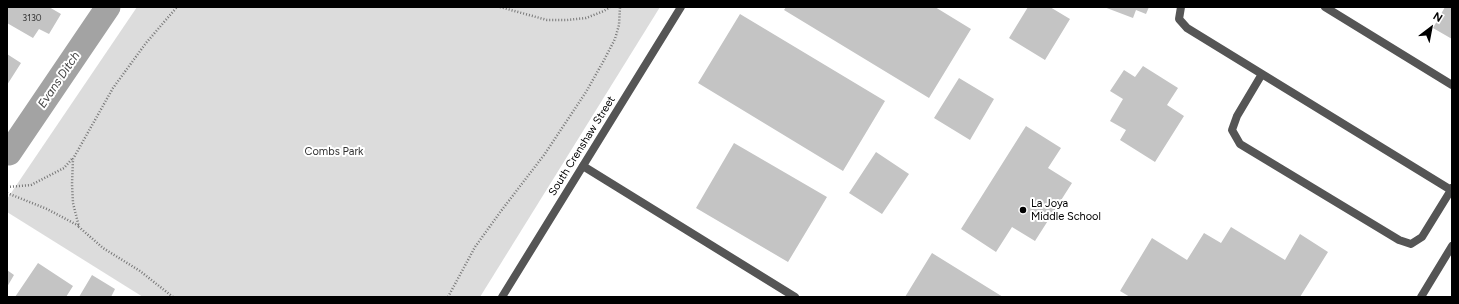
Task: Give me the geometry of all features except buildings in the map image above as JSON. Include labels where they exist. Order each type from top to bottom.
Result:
[{"type":"street","name":"South Crenshaw Street","points":[[502,297],[682,7]]},
{"type":"street","points":[[1181,7],[1180,19],[1187,28],[1451,189],[1422,237],[1411,244],[1399,240],[1240,144],[1232,130],[1237,116],[1262,74]]},
{"type":"street","points":[[1325,7],[1452,85]]},
{"type":"street","points":[[583,166],[794,297]]},
{"type":"street","points":[[1421,297],[1452,246]]},
{"type":"path","points":[[7,187],[31,185],[64,168],[73,159],[113,88],[146,43],[177,7]]},
{"type":"path","points":[[500,7],[547,20],[586,18],[610,7]]},
{"type":"path","points":[[448,297],[475,247],[544,155],[589,86],[614,39],[619,25],[620,7]]},
{"type":"path","points":[[73,159],[73,203],[79,227]]},
{"type":"path","points":[[7,192],[47,209],[79,227],[103,248],[140,271],[173,297]]},
{"type":"green space","name":"Combs Park","points":[[137,7],[660,7],[480,297],[143,297],[7,212],[7,199]]},
{"type":"waterway","name":"Evans Ditch","points":[[9,153],[108,7]]},
{"type":"place","name":"La Joya Middle School","points":[[1023,210]]}]
